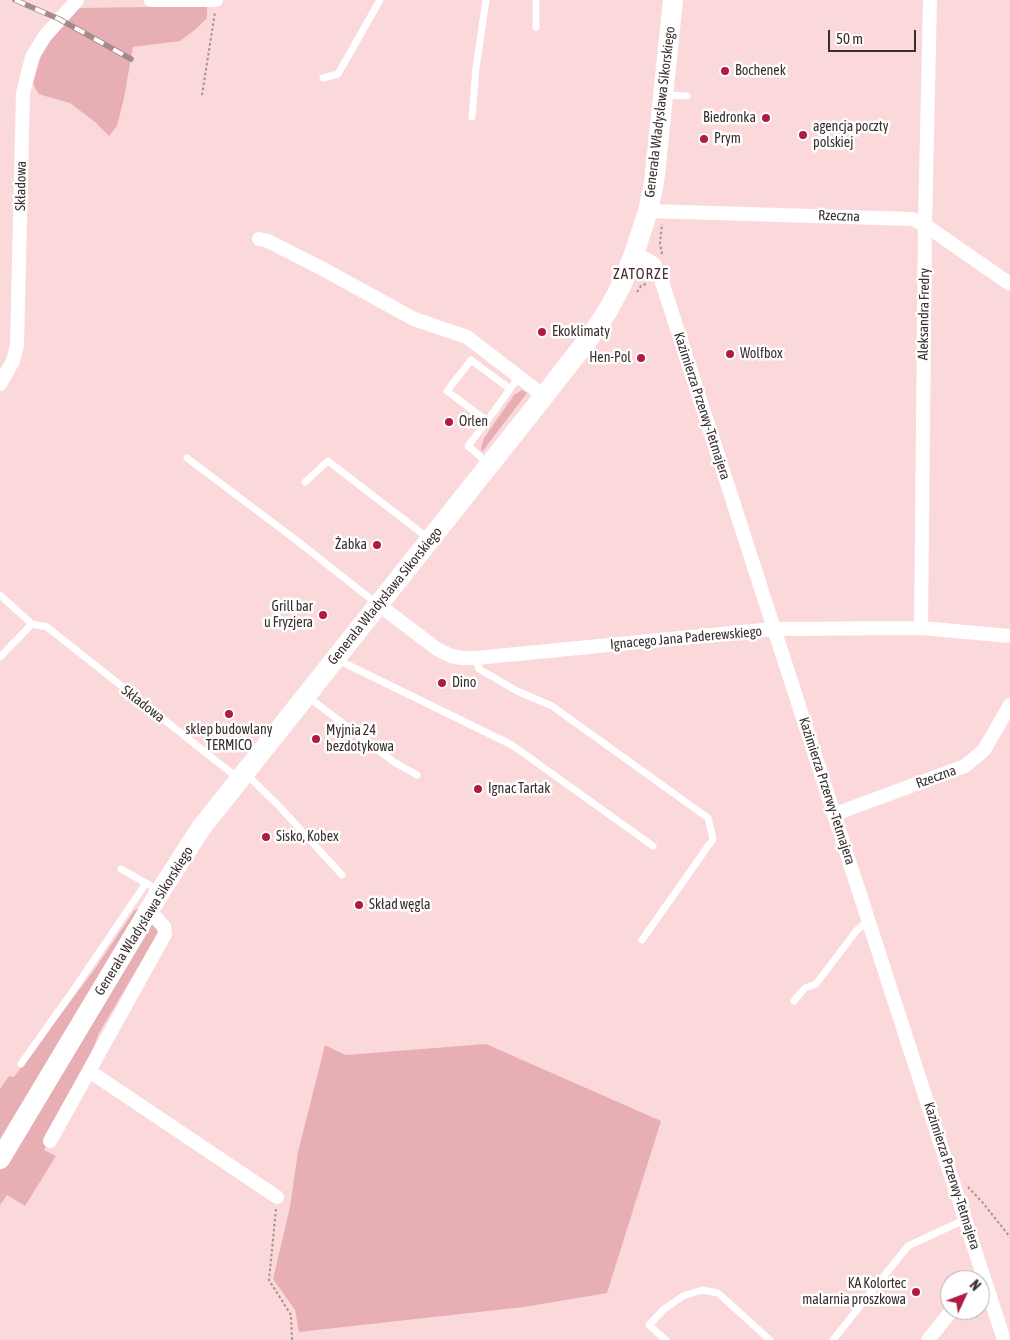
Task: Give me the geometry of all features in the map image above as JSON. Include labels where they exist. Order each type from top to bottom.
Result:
[{"type":"main road","name":"Generała Władysława Sikorskiego","points":[[0,1159],[149,910],[153,887],[198,827],[242,776],[379,605],[590,337],[607,312],[621,286],[634,254],[648,210],[654,183],[673,0]]},
{"type":"street","name":"Składowa","points":[[0,384],[13,361],[17,346],[23,93],[32,57],[36,50],[49,30],[77,0]]},
{"type":"street","points":[[151,0],[216,0]]},
{"type":"street","name":"Aleksandra Fredry","points":[[921,628],[925,224],[930,0]]},
{"type":"street","name":"Rzeczna","points":[[648,210],[912,219],[925,224],[1010,284]]},
{"type":"street","points":[[259,239],[268,241],[307,261],[414,319],[468,337],[544,396]]},
{"type":"street","name":"Kazimierza Przerwy-Tetmajera","points":[[634,254],[654,264],[662,279],[774,630],[950,1168],[966,1219],[978,1270]]},
{"type":"street","name":"Ignacego Jana Paderewskiego","points":[[379,605],[437,649],[451,656],[476,658],[774,630],[921,628],[1010,636]]},
{"type":"street","name":"Rzeczna","points":[[835,814],[965,766],[984,750],[1010,705]]},
{"type":"street","points":[[50,1141],[165,934],[164,927],[149,910]]},
{"type":"street","points":[[89,1071],[277,1197]]},
{"type":"street","name":"Kazimierza Przerwy-Tetmajera","points":[[990,1304],[1004,1340]]},
{"type":"street","points":[[928,1340],[944,1320]]},
{"type":"lane","points":[[323,78],[338,74],[380,0]]},
{"type":"lane","points":[[472,118],[476,68],[486,0]]},
{"type":"lane","points":[[536,0],[536,27]]},
{"type":"lane","points":[[662,94],[687,96]]},
{"type":"lane","points":[[487,421],[447,391],[471,360],[510,389]]},
{"type":"lane","points":[[489,464],[468,446],[519,377]]},
{"type":"lane","points":[[187,458],[379,605]]},
{"type":"lane","points":[[305,482],[328,461],[430,539]]},
{"type":"lane","points":[[0,595],[32,624],[0,657]]},
{"type":"lane","name":"Składowa","points":[[32,624],[47,627],[278,805],[342,876]]},
{"type":"lane","points":[[476,658],[479,669],[517,690],[552,706],[708,818],[713,839],[642,940]]},
{"type":"lane","points":[[336,659],[512,746],[653,846]]},
{"type":"lane","points":[[305,695],[394,762],[417,775]]},
{"type":"lane","points":[[21,1064],[77,985],[153,887],[121,869]]},
{"type":"lane","points":[[794,1001],[805,988],[816,984],[857,930],[863,925],[870,923]]},
{"type":"lane","points":[[833,1340],[908,1246],[966,1219]]},
{"type":"lane","points":[[666,1340],[649,1325],[663,1310],[682,1296],[702,1290],[718,1293],[770,1340]]},
{"type":"path","points":[[202,96],[215,19],[216,0]]},
{"type":"path","points":[[950,1168],[984,1203],[1010,1237]]},
{"type":"path","points":[[277,1197],[269,1280],[292,1315],[292,1340]]},
{"type":"shaded area","points":[[207,6],[207,18],[180,41],[133,47],[117,126],[109,136],[95,122],[70,103],[39,94],[36,90],[33,83],[44,46],[71,13],[81,8]]},
{"type":"shaded area","points":[[522,390],[527,393],[482,452],[481,448],[484,438],[514,395]]},
{"type":"shaded area","points":[[137,909],[139,909],[0,1150],[0,1089],[9,1076],[14,1077]]},
{"type":"shaded area","points":[[153,923],[158,929],[158,933],[99,1033],[87,1064],[44,1150],[56,1156],[25,1206],[7,1195],[0,1205],[0,1170],[147,926]]},
{"type":"shaded area","points":[[486,1044],[661,1121],[607,1293],[524,1307],[299,1332],[295,1310],[273,1279],[290,1207],[298,1152],[325,1045],[345,1055]]},
{"type":"railway","points":[[15,0],[59,19],[131,59]]},
{"type":"place","name":"Bochenek","points":[[725,71]]},
{"type":"place","name":"Biedronka","points":[[766,118]]},
{"type":"place","name":"agencja poczty polskiej","points":[[803,135]]},
{"type":"place","name":"Prym","points":[[704,139]]},
{"type":"place","name":"Ekoklimaty","points":[[542,332]]},
{"type":"place","name":"Wolfbox","points":[[730,354]]},
{"type":"place","name":"Hen-Pol","points":[[641,358]]},
{"type":"place","name":"Orlen","points":[[449,422]]},
{"type":"place","name":"Żabka","points":[[377,545]]},
{"type":"place","name":"Grill bar u Fryzjera","points":[[323,615]]},
{"type":"place","name":"Dino","points":[[442,683]]},
{"type":"place","name":"sklep budowlany TERMICO","points":[[229,714]]},
{"type":"place","name":"Myjnia 24 bezdotykowa","points":[[316,739]]},
{"type":"place","name":"Ignac Tartak","points":[[478,789]]},
{"type":"place","name":"Sisko, Kobex","points":[[266,837]]},
{"type":"place","name":"Skład węgla","points":[[359,905]]},
{"type":"place","name":"KA Kolortec malarnia proszkowa","points":[[916,1292]]},
{"type":"district","name":"ZATORZE","points":[[641,274]]}]
